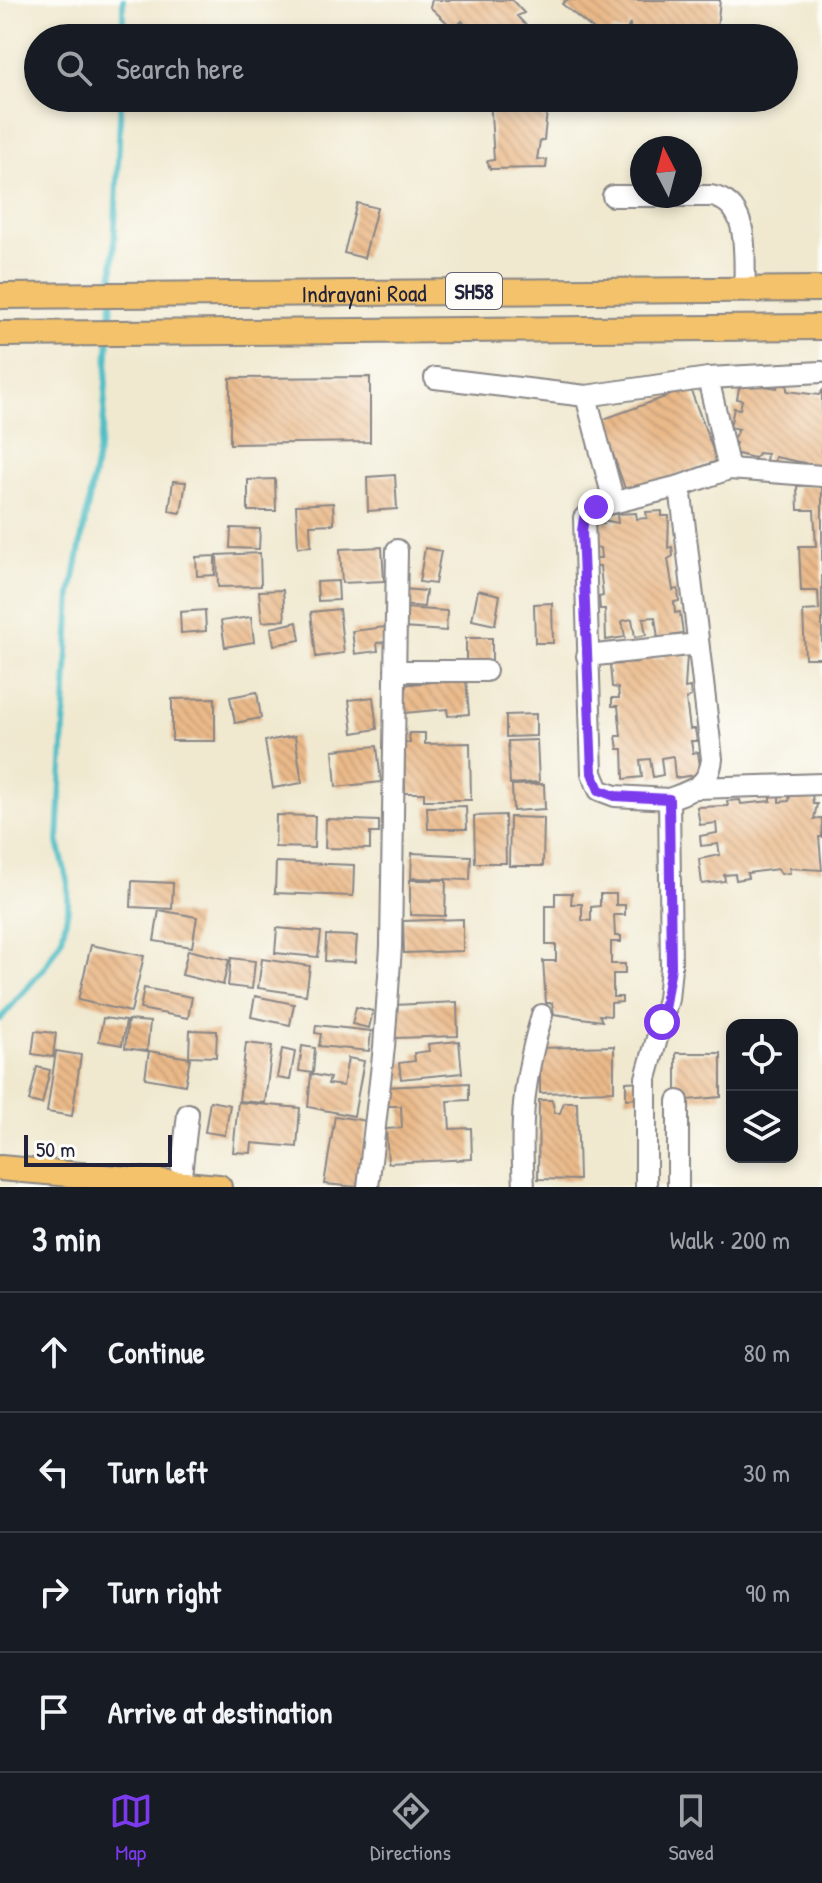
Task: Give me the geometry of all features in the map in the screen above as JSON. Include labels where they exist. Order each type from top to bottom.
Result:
[{"type":"main road","name":"Indrayani Road","points":[[0,296],[822,289]]},
{"type":"main road","name":"Indrayani Road","points":[[0,334],[822,327]]},
{"type":"main road","points":[[0,1168],[59,1181],[219,1187]]},
{"type":"street","points":[[613,196],[723,198],[734,206],[740,218],[745,290]]},
{"type":"street","points":[[435,378],[586,396],[708,378],[822,372]]},
{"type":"street","points":[[708,378],[729,469]]},
{"type":"street","points":[[586,396],[614,502]]},
{"type":"street","points":[[822,476],[729,469],[680,486],[596,507],[584,518],[592,773],[599,790],[615,796],[669,799],[698,788],[822,784]]},
{"type":"street","points":[[680,486],[712,759],[710,776],[698,788]]},
{"type":"street","points":[[368,1187],[384,1047],[391,947],[397,550]]},
{"type":"street","points":[[587,656],[698,644]]},
{"type":"street","points":[[395,671],[486,671]]},
{"type":"street","points":[[646,1187],[646,1078],[668,999],[671,967],[669,799]]},
{"type":"street","points":[[524,1187],[520,1118],[525,1077],[542,1015]]},
{"type":"street","points":[[678,1101],[678,1187]]},
{"type":"street","points":[[180,1184],[188,1114]]},
{"type":"building","points":[[432,0],[512,0],[524,13],[517,16],[525,24],[465,24],[462,21],[449,24],[430,7]]},
{"type":"building","points":[[566,0],[720,0],[717,24],[587,24],[562,4]]},
{"type":"building","points":[[491,112],[547,112],[544,140],[540,141],[537,159],[547,160],[546,168],[490,169],[487,161],[494,160]]},
{"type":"building","points":[[357,203],[377,208],[364,258],[344,253]]},
{"type":"building","points":[[370,377],[370,442],[230,444],[230,378]]},
{"type":"building","points":[[764,381],[763,386],[777,388],[778,383],[787,385],[787,391],[819,395],[822,391],[822,466],[818,465],[817,470],[804,467],[805,463],[775,457],[774,463],[766,462],[767,454],[758,453],[755,458],[733,453],[736,443],[731,442],[739,429],[730,427],[734,408],[740,409],[742,400],[737,399],[740,383]]},
{"type":"building","points":[[690,388],[717,461],[627,494],[601,420]]},
{"type":"building","points":[[395,475],[397,509],[368,511],[367,477]]},
{"type":"building","points":[[275,479],[276,511],[248,511],[248,480]]},
{"type":"building","points":[[173,481],[186,482],[181,513],[169,511]]},
{"type":"building","points":[[822,485],[822,658],[805,658],[803,611],[819,610],[818,591],[801,591],[799,546],[816,546],[814,510],[798,510],[797,486]]},
{"type":"building","points":[[333,503],[334,524],[310,525],[311,546],[298,547],[296,505]]},
{"type":"building","points":[[662,511],[662,516],[669,516],[668,548],[672,547],[673,556],[668,559],[673,590],[678,589],[679,601],[674,602],[675,613],[680,612],[683,634],[658,638],[655,617],[643,618],[646,635],[635,637],[632,619],[622,621],[625,637],[606,640],[605,609],[600,609],[599,597],[603,596],[600,566],[595,566],[594,558],[601,558],[600,548],[594,547],[592,525],[604,524],[603,520],[618,523],[617,514],[636,513],[637,519],[647,518],[646,512]]},
{"type":"building","points":[[231,528],[260,529],[259,549],[230,548]]},
{"type":"building","points":[[382,547],[384,581],[342,583],[340,549]]},
{"type":"building","points":[[425,548],[441,551],[435,584],[419,582]]},
{"type":"building","points":[[260,553],[261,586],[218,587],[217,555]]},
{"type":"building","points":[[215,556],[215,575],[197,576],[196,557]]},
{"type":"building","points":[[338,581],[339,600],[318,601],[317,582]]},
{"type":"building","points":[[403,589],[426,591],[424,607],[401,605]]},
{"type":"building","points":[[283,590],[285,620],[262,622],[259,591]]},
{"type":"building","points":[[478,590],[500,595],[495,625],[472,620]]},
{"type":"building","points":[[552,603],[553,643],[535,643],[534,604]]},
{"type":"building","points":[[404,608],[447,611],[446,631],[403,628]]},
{"type":"building","points":[[339,609],[344,653],[316,657],[311,612]]},
{"type":"building","points":[[205,610],[206,631],[181,633],[180,612]]},
{"type":"building","points":[[251,617],[254,642],[225,647],[221,621]]},
{"type":"building","points":[[297,622],[300,640],[274,645],[271,628]]},
{"type":"building","points":[[385,627],[387,642],[377,643],[378,651],[355,654],[352,631]]},
{"type":"building","points":[[466,638],[492,638],[492,662],[466,662]]},
{"type":"building","points":[[679,651],[680,656],[687,655],[685,688],[690,687],[691,696],[686,699],[690,729],[695,729],[697,741],[691,741],[693,753],[698,752],[701,774],[675,778],[673,756],[661,758],[663,775],[653,777],[650,759],[640,760],[642,777],[624,779],[623,749],[618,749],[616,736],[621,736],[618,706],[612,706],[612,698],[619,698],[618,688],[612,687],[610,665],[621,664],[621,660],[635,663],[635,654],[654,659],[664,658],[664,652]]},
{"type":"building","points":[[466,679],[469,714],[448,716],[447,709],[404,713],[401,685]]},
{"type":"building","points":[[257,692],[261,718],[235,723],[230,697]]},
{"type":"building","points":[[373,697],[377,729],[353,733],[349,700]]},
{"type":"building","points":[[215,698],[215,741],[172,741],[172,699]]},
{"type":"building","points":[[536,714],[536,736],[506,737],[506,715]]},
{"type":"building","points":[[409,733],[425,733],[425,744],[470,743],[471,800],[424,800],[424,793],[405,793],[404,743],[410,743]]},
{"type":"building","points":[[295,736],[302,783],[273,788],[265,741]]},
{"type":"building","points":[[537,740],[539,782],[510,784],[508,741]]},
{"type":"building","points":[[377,746],[381,782],[336,787],[333,750]]},
{"type":"building","points":[[544,784],[545,809],[513,811],[512,785]]},
{"type":"building","points":[[812,793],[813,804],[817,804],[814,819],[822,818],[822,837],[819,837],[822,870],[789,868],[790,873],[781,874],[778,869],[747,873],[748,878],[736,880],[735,874],[724,875],[725,881],[702,884],[699,859],[720,855],[718,844],[701,846],[700,836],[717,833],[716,823],[700,825],[697,807],[728,806],[727,801],[740,800],[741,804],[771,801],[771,795],[779,795],[779,802],[789,801],[790,795]]},
{"type":"building","points":[[466,806],[467,829],[428,829],[427,807]]},
{"type":"building","points":[[276,815],[315,816],[314,848],[275,847]]},
{"type":"building","points":[[505,815],[506,863],[475,863],[474,816]]},
{"type":"building","points":[[510,817],[544,818],[543,866],[509,866]]},
{"type":"building","points":[[326,819],[379,821],[379,833],[370,833],[370,849],[325,848]]},
{"type":"building","points":[[412,853],[471,856],[470,880],[411,878]]},
{"type":"building","points":[[276,862],[354,865],[353,896],[275,893]]},
{"type":"building","points":[[410,880],[446,880],[445,916],[410,915]]},
{"type":"building","points":[[132,881],[173,883],[172,909],[131,907]]},
{"type":"building","points":[[555,893],[572,893],[571,904],[582,904],[582,920],[591,921],[591,907],[600,906],[600,894],[616,894],[616,905],[625,905],[625,915],[614,915],[615,936],[621,936],[621,942],[611,942],[611,964],[625,964],[625,974],[613,974],[613,997],[622,997],[622,1002],[611,1003],[611,1016],[599,1015],[602,1021],[554,1014],[552,1003],[546,1003],[543,961],[556,961],[556,945],[546,945],[546,906],[555,906]]},
{"type":"building","points":[[159,910],[197,917],[192,947],[154,941]]},
{"type":"building","points":[[463,919],[463,951],[404,953],[403,921]]},
{"type":"building","points":[[277,928],[321,932],[318,957],[275,953]]},
{"type":"building","points":[[326,935],[357,936],[355,962],[325,961]]},
{"type":"building","points":[[91,945],[144,956],[131,1012],[78,1000]]},
{"type":"building","points":[[188,950],[229,960],[223,985],[182,975]]},
{"type":"building","points":[[231,958],[255,961],[252,989],[228,986]]},
{"type":"building","points":[[262,959],[310,966],[306,995],[258,988]]},
{"type":"building","points":[[144,988],[192,997],[188,1018],[140,1009]]},
{"type":"building","points":[[255,996],[294,1004],[290,1025],[251,1017]]},
{"type":"building","points":[[457,1002],[458,1036],[395,1038],[394,1005]]},
{"type":"building","points":[[356,1007],[373,1011],[369,1028],[352,1024]]},
{"type":"building","points":[[103,1018],[126,1021],[122,1045],[99,1041]]},
{"type":"building","points":[[128,1020],[150,1022],[147,1051],[125,1048]]},
{"type":"building","points":[[316,1025],[371,1031],[369,1051],[319,1046],[321,1034],[315,1033]]},
{"type":"building","points":[[190,1030],[217,1031],[216,1057],[189,1056]]},
{"type":"building","points":[[35,1031],[56,1033],[53,1057],[32,1054]]},
{"type":"building","points":[[459,1041],[462,1073],[401,1079],[399,1063],[415,1061],[414,1053],[429,1051],[428,1044]]},
{"type":"building","points":[[246,1043],[272,1046],[265,1103],[239,1101]]},
{"type":"building","points":[[302,1046],[315,1048],[313,1073],[299,1071]]},
{"type":"building","points":[[614,1046],[614,1091],[540,1093],[540,1048]]},
{"type":"building","points":[[282,1049],[295,1052],[290,1080],[277,1078]]},
{"type":"building","points":[[56,1051],[81,1055],[72,1116],[47,1112]]},
{"type":"building","points":[[149,1051],[190,1058],[185,1085],[145,1078]]},
{"type":"building","points":[[676,1053],[721,1053],[721,1097],[688,1100],[688,1096],[676,1096]]},
{"type":"building","points":[[348,1058],[364,1061],[354,1116],[308,1107],[311,1074],[330,1078],[328,1084],[343,1086]]},
{"type":"building","points":[[37,1067],[50,1070],[42,1104],[29,1101]]},
{"type":"building","points":[[643,1081],[644,1098],[626,1099],[626,1082]]},
{"type":"building","points":[[469,1083],[469,1100],[448,1101],[450,1129],[471,1128],[472,1159],[388,1163],[386,1129],[402,1128],[401,1106],[385,1106],[385,1087]]},
{"type":"building","points":[[539,1100],[552,1100],[555,1113],[560,1113],[564,1102],[577,1102],[579,1180],[538,1179]]},
{"type":"building","points":[[210,1101],[230,1105],[225,1135],[205,1132]]},
{"type":"building","points":[[238,1102],[300,1108],[297,1147],[252,1143],[251,1153],[233,1152]]},
{"type":"building","points":[[335,1116],[367,1121],[357,1187],[324,1184]]},
{"type":"waterway","points":[[123,0],[123,24]]},
{"type":"waterway","points":[[112,290],[120,112]]},
{"type":"waterway","points":[[110,326],[112,301]]},
{"type":"waterway","points":[[0,1019],[44,968],[62,938],[68,909],[68,883],[58,842],[71,594],[103,427],[109,337]]},
{"type":"route","points":[[596,507],[584,518],[582,531],[592,773],[599,790],[615,796],[669,799],[673,853],[671,967],[662,1022]]}]
